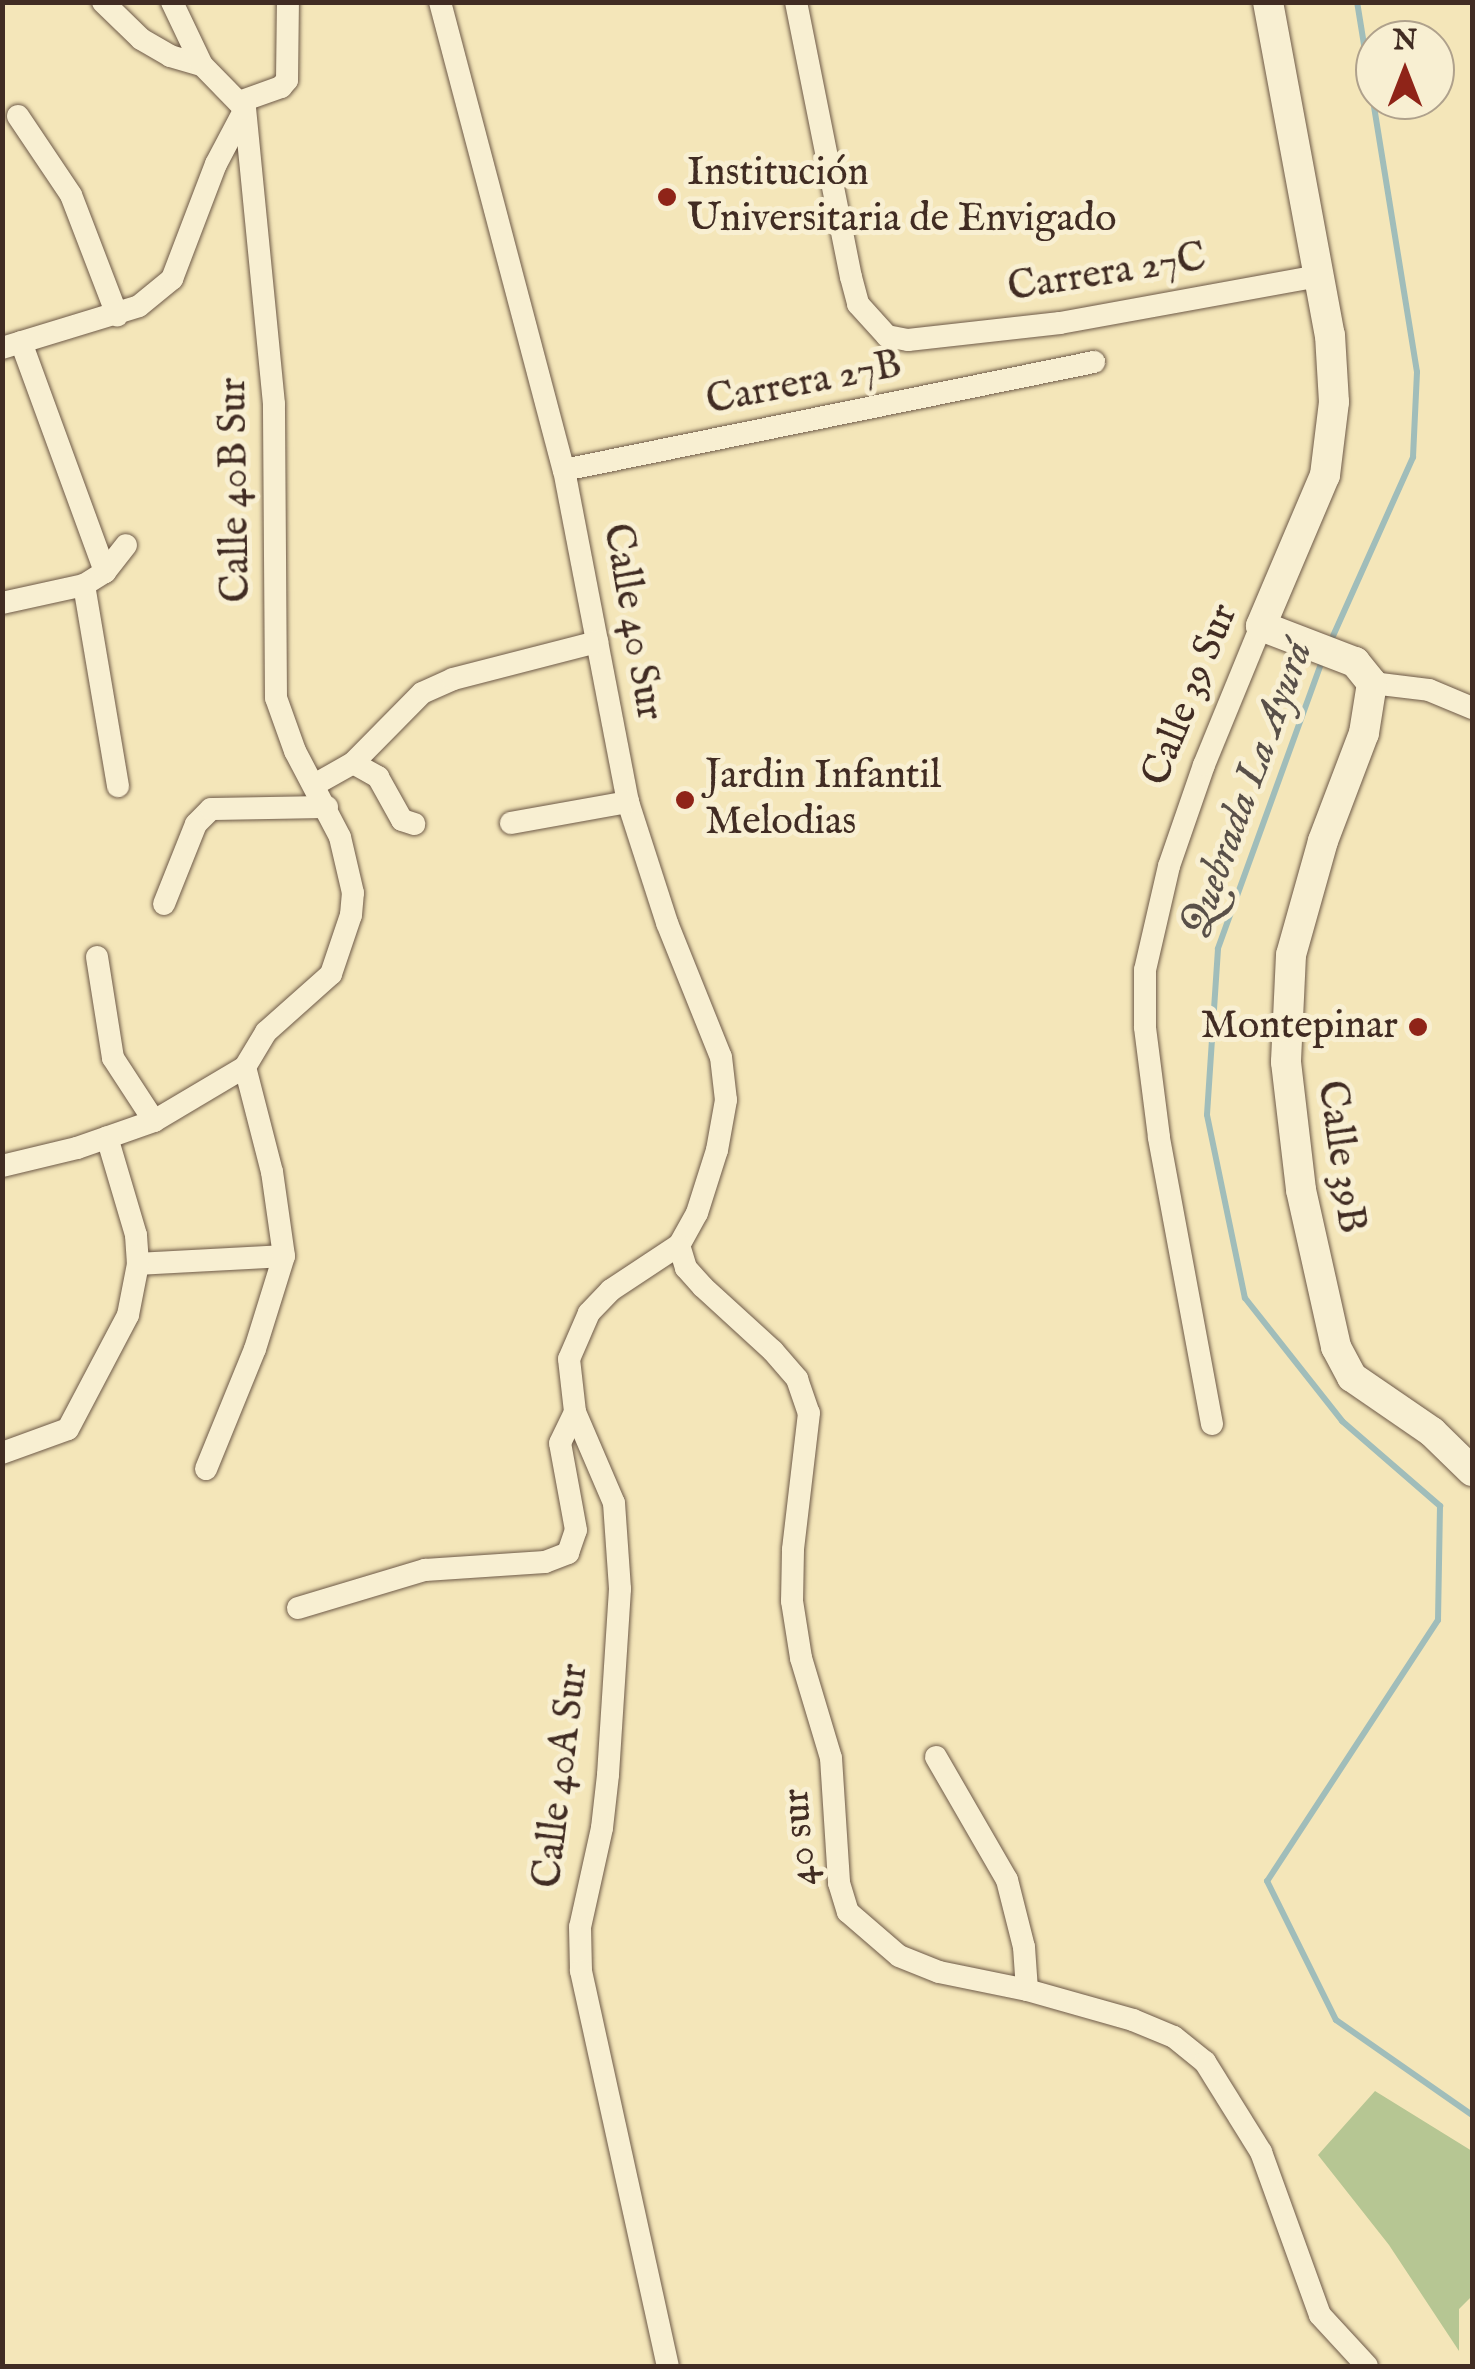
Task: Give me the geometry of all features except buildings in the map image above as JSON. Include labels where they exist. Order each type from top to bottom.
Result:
[{"type":"street","points":[[103,2],[141,39],[170,56],[202,65]]},
{"type":"street","points":[[172,2],[202,65],[242,105]]},
{"type":"street","points":[[118,786],[94,578],[12,345],[139,306],[172,279],[242,105],[281,88],[287,80],[288,2]]},
{"type":"street","name":"Calle 40 Sur","points":[[440,2],[564,470],[628,802],[667,923],[722,1058],[726,1100],[718,1150],[697,1213],[679,1245]]},
{"type":"street","name":"Carrera 27C","points":[[796,2],[858,304],[887,336],[908,340],[1060,323],[1318,276]]},
{"type":"street","name":"Calle 39 Sur","points":[[1212,1424],[1157,1121],[1145,1027],[1145,970],[1169,866],[1204,765],[1312,512],[1332,436],[1330,335],[1268,2]]},
{"type":"street","name":"Calle 40B Sur","points":[[242,105],[274,404],[276,698],[282,722],[327,807],[349,869],[351,915],[330,974],[266,1032],[244,1066]]},
{"type":"street","points":[[18,116],[70,195],[117,315]]},
{"type":"street","points":[[1058,369],[1069,353],[1060,323]]},
{"type":"street","name":"Carrera 27B","points":[[564,470],[1094,362]]},
{"type":"street","points":[[2,603],[94,578],[126,546]]},
{"type":"street","points":[[1261,626],[1364,672],[1429,690],[1472,708]]},
{"type":"street","points":[[314,784],[353,763],[422,694],[453,679],[597,642]]},
{"type":"street","name":"Calle 39B","points":[[1364,672],[1364,733],[1323,841],[1291,955],[1286,1062],[1302,1190],[1336,1347],[1352,1378],[1432,1432],[1472,1471]]},
{"type":"street","points":[[353,763],[378,776],[402,820],[414,824]]},
{"type":"street","points":[[512,823],[628,802]]},
{"type":"street","points":[[164,904],[196,824],[212,809],[327,807]]},
{"type":"street","points":[[97,956],[114,1058],[154,1120]]},
{"type":"street","points":[[2,1166],[154,1120],[244,1066],[272,1172],[284,1256],[255,1349],[206,1469]]},
{"type":"street","points":[[2,1454],[68,1429],[122,1329],[138,1264],[136,1234],[106,1137]]},
{"type":"street","name":"Calle 40A Sur","points":[[668,2366],[581,1971],[580,1927],[606,1792],[620,1590],[614,1503],[575,1412],[569,1359],[589,1313],[611,1290],[679,1245]]},
{"type":"street","name":"40 sur","points":[[679,1245],[686,1268],[796,1378],[808,1414],[793,1550],[792,1601],[801,1658],[831,1758],[839,1883],[848,1912],[898,1956],[939,1972],[1027,1990],[1133,2020],[1174,2037],[1205,2062],[1262,2152],[1320,2315],[1367,2366]]},
{"type":"street","points":[[138,1264],[284,1256]]},
{"type":"street","points":[[298,1608],[425,1570],[545,1562],[568,1554],[576,1530],[560,1443],[575,1412]]},
{"type":"street","points":[[936,1757],[1007,1880],[1024,1947],[1027,1990]]},
{"type":"green space","points":[[1375,2091],[1472,2151],[1472,2296],[1459,2309],[1459,2351],[1389,2245],[1318,2155]]},
{"type":"waterway","name":"Quebrada La Ayurá","points":[[1329,645],[1413,457],[1417,372],[1357,2]]},
{"type":"waterway","name":"Quebrada La Ayurá","points":[[1322,661],[1218,949],[1207,1115],[1245,1298],[1342,1421],[1440,1506],[1438,1620],[1267,1881],[1336,2020],[1472,2115]]},
{"type":"place","name":"Institución Universitaria de Envigado","points":[[667,197]]},
{"type":"place","name":"Jardin Infantil Melodias","points":[[685,800]]},
{"type":"place","name":"Montepinar","points":[[1418,1027]]}]
